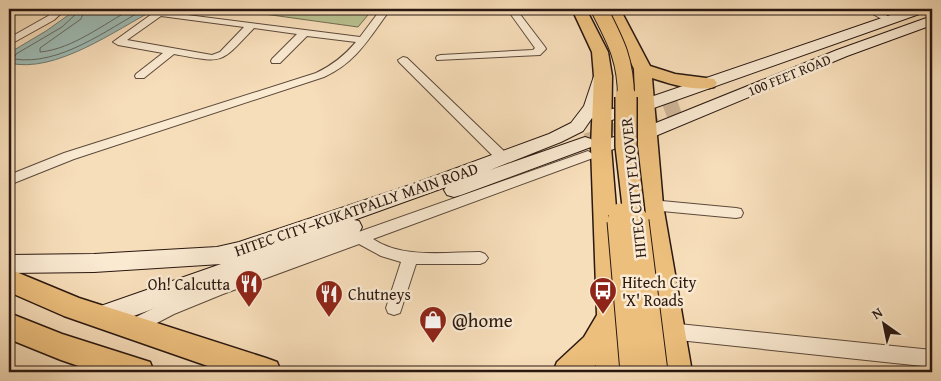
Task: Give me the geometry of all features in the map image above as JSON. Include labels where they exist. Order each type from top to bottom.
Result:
[{"type":"main road","name":"HITEC CITY–KUKATPALLY MAIN ROAD","points":[[579,9],[600,52],[603,76],[600,118],[591,148],[611,318],[611,372]]},
{"type":"main road","name":"HITEC CITY FLYOVER","points":[[590,9],[607,43],[616,83],[613,141],[634,372]]},
{"type":"main road","name":"HITEC CITY FLYOVER","points":[[599,9],[621,52],[626,79],[626,146],[654,372]]},
{"type":"main road","points":[[613,9],[644,69],[651,205],[669,331],[677,372]]},
{"type":"main road","name":"100 FEET ROAD","points":[[600,118],[646,105],[920,9]]},
{"type":"main road","points":[[680,108],[912,19],[932,9]]},
{"type":"main road","name":"100 FEET ROAD","points":[[101,317],[591,148],[647,133],[842,53],[932,20]]},
{"type":"main road","points":[[644,69],[672,79],[708,83]]},
{"type":"main road","name":"HITEC CITY–KUKATPALLY MAIN ROAD","points":[[9,264],[94,262],[224,254],[239,251],[423,188],[555,138],[577,127],[592,107],[599,80],[603,76]]},
{"type":"main road","points":[[9,280],[74,308],[266,372]]},
{"type":"main road","points":[[568,372],[594,347],[611,318]]},
{"type":"main road","points":[[9,326],[61,347],[139,372]]},
{"type":"main road","points":[[669,331],[686,372]]},
{"type":"street","points":[[9,42],[51,18],[61,9]]},
{"type":"street","points":[[9,180],[69,156],[320,75],[335,68],[350,56],[385,10],[408,9]]},
{"type":"street","points":[[441,58],[536,53],[540,49],[511,9]]},
{"type":"street","points":[[869,9],[890,20]]},
{"type":"street","points":[[251,26],[224,54],[213,58],[118,42],[159,13],[363,40]]},
{"type":"street","points":[[276,61],[304,33]]},
{"type":"street","points":[[140,76],[172,51]]},
{"type":"street","points":[[403,60],[502,157]]},
{"type":"street","points":[[132,328],[168,309],[217,289],[360,238],[591,148]]},
{"type":"street","points":[[651,205],[736,213]]},
{"type":"street","points":[[360,238],[370,247],[382,252],[411,257],[480,258]]},
{"type":"street","points":[[394,308],[411,257]]},
{"type":"street","points":[[669,331],[932,359]]},
{"type":"green space","points":[[228,9],[289,9],[314,12],[332,9],[373,9],[358,27]]},
{"type":"water","points":[[77,9],[156,9],[85,48],[65,56],[27,65],[9,63],[9,53],[46,31]]},
{"type":"tunnel","points":[[587,143],[680,108]]},
{"type":"place","name":"Oh! Calcutta","points":[[249,308]]},
{"type":"place","name":"Hitech City 'X' Roads","points":[[603,315]]},
{"type":"place","name":"Chutneys","points":[[329,318]]},
{"type":"place","name":"@home","points":[[433,344]]}]
